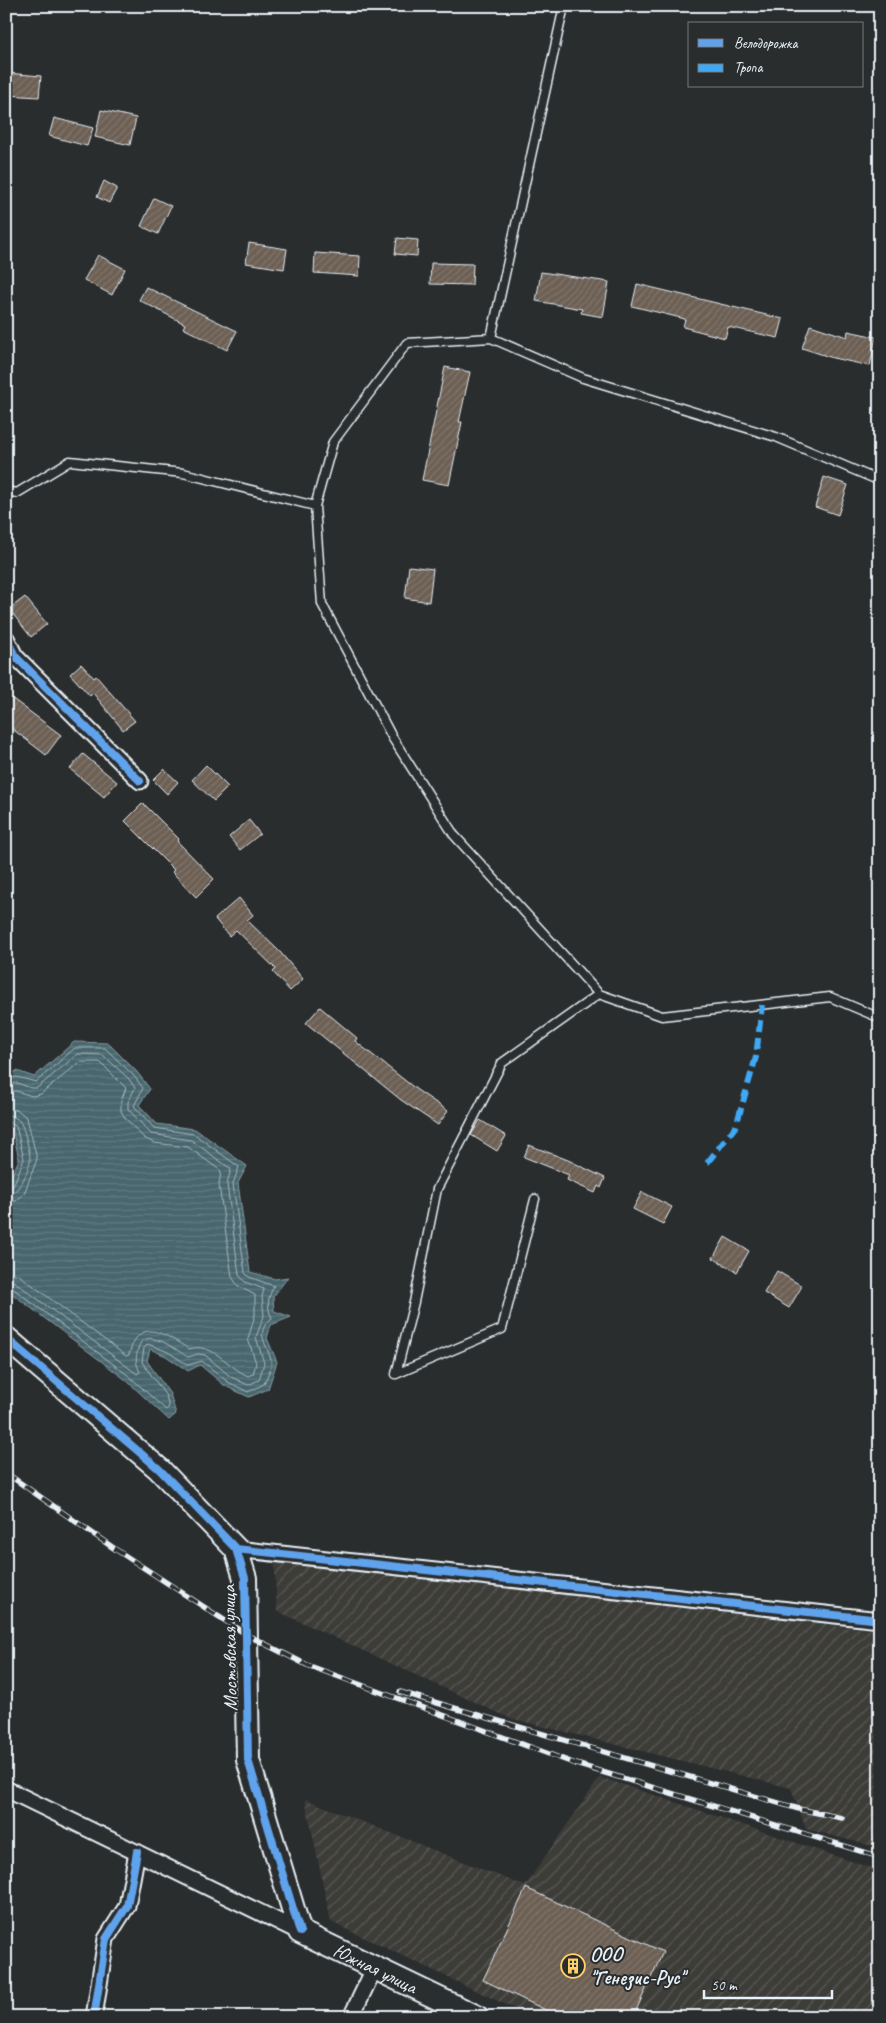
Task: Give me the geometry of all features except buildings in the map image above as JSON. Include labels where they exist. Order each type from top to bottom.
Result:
[{"type":"street","points":[[6,638],[15,656],[140,781]]},
{"type":"street","name":"Мостовская улица","points":[[6,1338],[159,1469],[236,1549],[245,1578],[248,1760],[300,1932]]},
{"type":"street","points":[[236,1549],[880,1620]]},
{"type":"street","points":[[6,1790],[300,1932]]},
{"type":"street","points":[[94,2017],[106,1939],[127,1906],[137,1852]]},
{"type":"street","name":"Южная улица","points":[[300,1932],[477,2017]]},
{"type":"street","points":[[351,2017],[375,1967]]},
{"type":"lane","points":[[491,338],[564,6]]},
{"type":"lane","points":[[880,481],[776,437],[583,378],[491,338],[406,343],[332,442],[315,506],[322,604],[392,737],[454,835],[599,994],[662,1016],[830,998],[880,1018]]},
{"type":"lane","points":[[6,491],[17,493],[70,461],[183,473],[315,506]]},
{"type":"lane","points":[[535,1199],[502,1329],[396,1374],[414,1302],[437,1189],[502,1062],[599,994]]},
{"type":"shaded area","points":[[274,1555],[880,1631],[880,1848],[806,1829],[791,1788],[509,1718],[277,1611]]},
{"type":"shaded area","points":[[600,1777],[880,1871],[880,2017],[532,2017],[331,1922],[305,1799],[525,1886]]},
{"type":"water","points":[[74,1042],[108,1043],[137,1072],[150,1089],[139,1105],[157,1124],[195,1129],[247,1166],[238,1183],[250,1272],[275,1279],[288,1277],[273,1297],[274,1311],[291,1317],[271,1325],[267,1338],[277,1362],[268,1389],[249,1397],[225,1386],[200,1365],[188,1371],[166,1356],[150,1349],[147,1361],[170,1394],[176,1414],[169,1420],[126,1380],[6,1289],[6,1189],[19,1159],[12,1128],[6,1126],[6,1074],[17,1071],[34,1077]]},
{"type":"railway","points":[[6,1473],[115,1549],[247,1635],[307,1665],[576,1764],[880,1857]]},
{"type":"railway","points":[[400,1692],[799,1809],[842,1818]]},
{"type":"marked path","points":[[707,1163],[736,1126],[756,1057],[762,1005]]},
{"type":"cycle path","points":[[6,638],[15,656],[140,781]]},
{"type":"cycle path","points":[[6,1338],[159,1469],[236,1549],[245,1578],[248,1760],[300,1932]]},
{"type":"cycle path","points":[[236,1549],[880,1620]]},
{"type":"cycle path","points":[[94,2017],[106,1939],[127,1906],[137,1852]]},
{"type":"place","name":"ООО \"Генезис-Рус\"","points":[[573,1966]]}]
